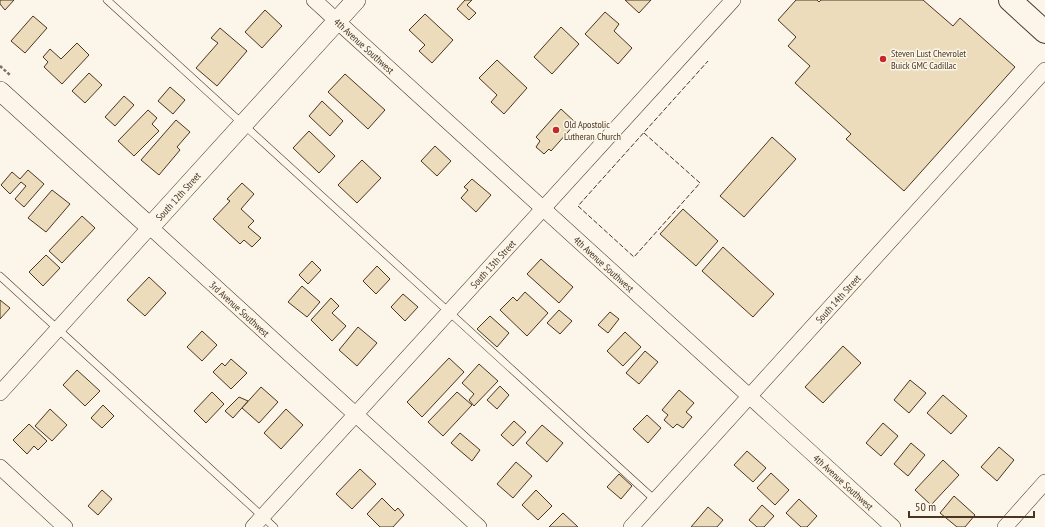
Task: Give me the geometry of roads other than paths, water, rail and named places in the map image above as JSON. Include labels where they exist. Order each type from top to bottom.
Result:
[{"type":"highway","points":[[1010,0],[1045,32]]},
{"type":"street","name":"4th Avenue Southwest","points":[[314,0],[893,527]]},
{"type":"street","name":"South 12th Street","points":[[0,393],[356,0]]},
{"type":"street","name":"South 13th Street","points":[[258,522],[733,0]]},
{"type":"street","name":"South 14th Street","points":[[630,527],[1045,70]]},
{"type":"street","name":"3rd Avenue Southwest","points":[[0,91],[479,527]]},
{"type":"street","points":[[0,467],[65,527]]},
{"type":"street","points":[[1005,527],[1045,482]]},
{"type":"lane","points":[[107,0],[655,500]]},
{"type":"lane","points":[[0,276],[258,522],[274,527]]},
{"type":"place","name":"Steven Lust Chevrolet Buick GMC Cadillac","points":[[883,59]]},
{"type":"place","name":"Old Apostolic Lutheran Church","points":[[556,130]]}]
